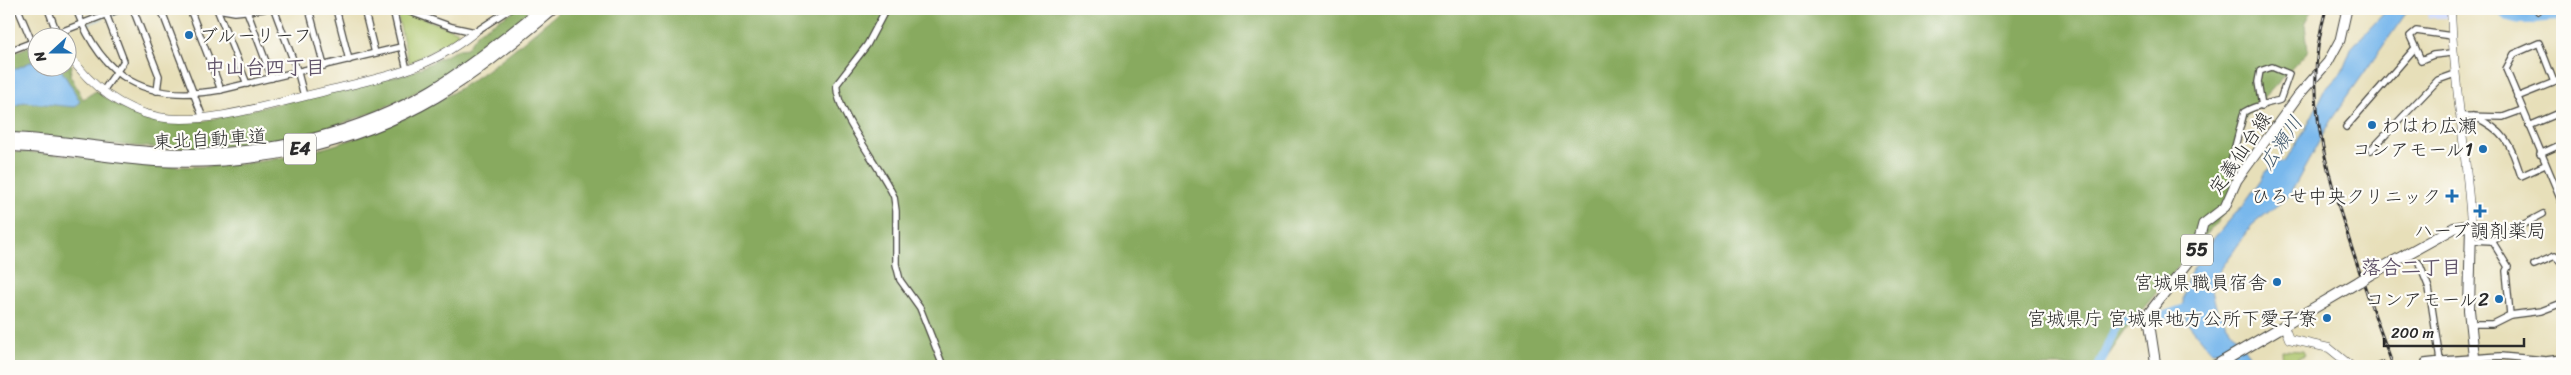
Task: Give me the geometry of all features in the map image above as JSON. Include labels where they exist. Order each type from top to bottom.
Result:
[{"type":"highway","name":"東北自動車道","points":[[9,138],[186,154],[241,151],[294,143],[362,122],[430,91],[480,57],[541,9]]},
{"type":"highway","name":"東北自動車道","points":[[9,146],[183,162],[240,159],[315,146],[363,130],[434,98],[487,62],[554,9]]},
{"type":"highway","points":[[2215,366],[2454,228],[2471,225],[2470,324],[2474,362]]},
{"type":"main road","name":"定義仙台線","points":[[2156,366],[2148,314],[2195,254],[2203,224],[2225,207],[2237,180],[2298,96],[2328,62],[2340,40],[2347,9]]},
{"type":"street","points":[[18,9],[28,29]]},
{"type":"street","points":[[48,9],[55,28]]},
{"type":"street","points":[[76,9],[98,53],[118,72],[136,84],[157,92],[194,95],[298,73],[401,47]]},
{"type":"street","points":[[73,28],[120,9]]},
{"type":"street","points":[[133,9],[159,76],[157,92]]},
{"type":"street","points":[[161,9],[203,118]]},
{"type":"street","points":[[190,9],[221,90]]},
{"type":"street","points":[[247,84],[218,9],[247,11],[264,9]]},
{"type":"street","points":[[274,9],[298,73],[304,96]]},
{"type":"street","points":[[309,9],[324,66]]},
{"type":"street","points":[[336,9],[349,60]]},
{"type":"street","points":[[364,9],[375,53]]},
{"type":"street","points":[[394,9],[407,70]]},
{"type":"street","points":[[402,9],[452,27],[475,32]]},
{"type":"street","points":[[78,68],[84,76],[124,105],[159,117],[203,118],[304,96],[407,70],[443,54],[510,9]]},
{"type":"street","points":[[886,9],[867,45],[837,84],[836,91],[845,113],[894,197],[896,211],[896,264],[900,280],[920,308],[943,366]]},
{"type":"street","points":[[2451,9],[2452,53],[2462,116],[2471,225]]},
{"type":"street","points":[[247,11],[272,78]]},
{"type":"street","points":[[103,91],[124,61],[106,14]]},
{"type":"street","points":[[2452,36],[2416,31],[2410,36],[2421,60],[2433,55],[2452,53]]},
{"type":"street","points":[[9,51],[28,43]]},
{"type":"street","points":[[2554,82],[2540,43],[2514,54],[2506,69],[2544,165],[2562,202]]},
{"type":"street","points":[[2346,127],[2415,48]]},
{"type":"street","points":[[2237,180],[2229,170],[2244,112],[2255,105],[2262,106],[2280,100],[2289,74],[2272,67],[2260,71],[2258,82],[2262,106]]},
{"type":"street","points":[[2371,150],[2438,80],[2455,74]]},
{"type":"street","points":[[2518,98],[2562,79]]},
{"type":"street","points":[[2462,116],[2504,117],[2522,110]]},
{"type":"street","points":[[2529,126],[2562,112]]},
{"type":"street","points":[[2474,116],[2492,125],[2510,145],[2521,176],[2544,165]]},
{"type":"street","points":[[2540,154],[2562,144]]},
{"type":"street","points":[[2470,240],[2492,241],[2543,214]]},
{"type":"street","points":[[2492,241],[2508,267],[2506,271],[2510,315]]},
{"type":"street","points":[[2534,266],[2555,256],[2562,264]]},
{"type":"street","points":[[2419,263],[2429,288],[2443,362]]},
{"type":"street","points":[[2470,324],[2492,324],[2510,315],[2541,311],[2562,303]]},
{"type":"street","points":[[2284,326],[2286,335],[2293,342],[2320,346],[2339,354],[2351,366]]},
{"type":"street","points":[[2425,362],[2474,362],[2500,356],[2546,360],[2561,358],[2561,366]]},
{"type":"shaded area","points":[[2425,9],[2447,9],[2447,18],[2428,18]]},
{"type":"green space","points":[[398,9],[457,31],[459,37],[409,63],[396,10]]},
{"type":"green space","points":[[517,9],[533,9],[445,75],[411,94],[376,111],[340,124],[302,134],[264,142],[187,148],[131,146],[9,133],[9,108],[24,102],[76,106],[80,101],[66,78],[72,78],[83,99],[96,91],[113,103],[141,116],[203,121],[410,73],[459,49],[467,48],[478,32]]},
{"type":"green space","points":[[563,9],[2313,9],[2305,24],[2308,51],[2246,117],[2237,148],[2229,207],[2130,324],[2101,366],[9,366],[9,152],[49,153],[147,165],[209,166],[250,163],[291,156],[331,146],[370,133],[445,97],[491,67]]},
{"type":"green space","points":[[28,47],[28,63],[9,72],[9,55]]},
{"type":"green space","points":[[2282,350],[2303,351],[2305,355],[2283,365]]},
{"type":"water","points":[[2388,9],[2409,9],[2331,120],[2289,196],[2252,225],[2216,276],[2212,291],[2217,311],[2257,366],[2235,366],[2225,351],[2211,351],[2186,321],[2183,300],[2188,277],[2214,238],[2243,205],[2272,164],[2284,162],[2304,132],[2325,90],[2342,72],[2352,47]]},
{"type":"water","points":[[28,63],[28,78],[66,78],[80,101],[75,107],[24,102],[9,108],[9,72]]},
{"type":"waterway","points":[[111,16],[128,9]]},
{"type":"waterway","points":[[2502,9],[2507,15],[2521,20],[2562,17]]},
{"type":"waterway","points":[[86,25],[104,18]]},
{"type":"waterway","points":[[2099,366],[2117,324],[2126,320],[2155,319],[2195,305]]},
{"type":"railway","points":[[2326,9],[2319,38],[2316,67],[2318,122],[2323,150],[2352,250],[2393,366]]},
{"type":"place","name":"ブルーリーフ","points":[[189,35]]},
{"type":"place","name":"わはわ広瀬","points":[[2372,125]]},
{"type":"place","name":"コンアモール1","points":[[2483,149]]},
{"type":"place","name":"ひろせ中央クリニック","points":[[2452,196]]},
{"type":"place","name":"ハーブ調剤薬局","points":[[2480,211]]},
{"type":"place","name":"宮城県職員宿舎","points":[[2277,282]]},
{"type":"place","name":"コンアモール2","points":[[2499,299]]},
{"type":"place","name":"宮城県庁 宮城県地方公所下愛子寮","points":[[2327,318]]},
{"type":"district","name":"中山台四丁目","points":[[265,67]]},
{"type":"district","name":"落合二丁目","points":[[2411,267]]},
{"type":"water label","name":"広瀬川","points":[[2281,143]]}]
